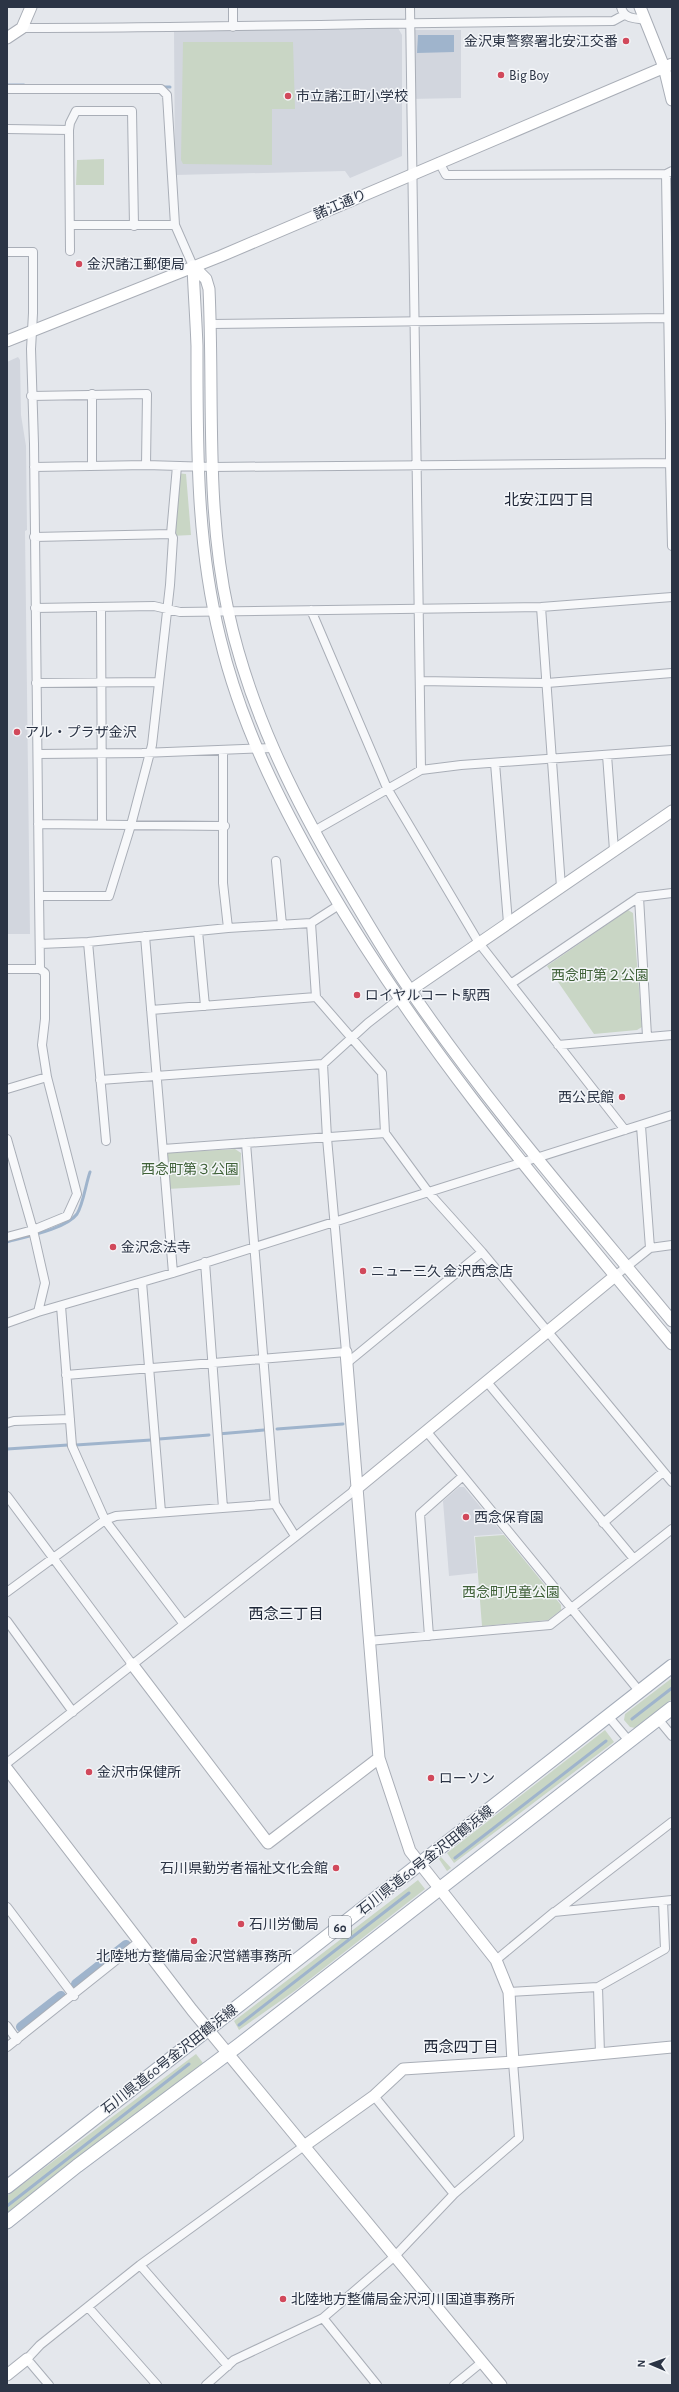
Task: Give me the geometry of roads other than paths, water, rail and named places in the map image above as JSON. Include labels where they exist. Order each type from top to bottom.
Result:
[{"type":"main road","name":"石川県道60号金沢田鶴浜線","points":[[7,2187],[672,1666]]},
{"type":"main road","name":"石川県道60号金沢田鶴浜線","points":[[7,2222],[77,2166],[228,2054],[672,1708]]},
{"type":"street","points":[[22,28],[30,7]]},
{"type":"street","points":[[233,7],[233,27]]},
{"type":"street","points":[[410,7],[411,173],[415,321],[421,770]]},
{"type":"street","points":[[621,7],[624,15],[629,18],[643,12],[668,66],[672,79]]},
{"type":"street","points":[[7,38],[22,28],[177,28],[410,22],[613,21],[624,15]]},
{"type":"street","points":[[668,66],[672,100]]},
{"type":"street","name":"諸江通り","points":[[7,341],[193,266],[668,66]]},
{"type":"street","points":[[7,89],[161,90],[167,95],[175,225],[193,266],[196,304],[198,466],[202,536],[214,612],[227,667],[256,750],[300,838],[339,905],[399,999],[449,1070],[522,1163],[672,1344]]},
{"type":"street","points":[[70,251],[71,225],[69,130],[70,122],[76,111],[132,112],[134,226]]},
{"type":"street","points":[[7,129],[69,130]]},
{"type":"street","points":[[439,162],[446,175],[669,173],[668,318],[672,546]]},
{"type":"street","points":[[71,225],[175,225]]},
{"type":"street","points":[[7,252],[33,252],[31,396],[34,467],[40,969]]},
{"type":"street","points":[[193,266],[206,279],[209,289],[211,324],[213,467],[217,543],[228,612],[247,683],[272,748],[314,831],[410,990],[476,1081],[538,1159],[672,1321]]},
{"type":"street","points":[[211,324],[668,318]]},
{"type":"street","points":[[668,318],[672,329]]},
{"type":"street","points":[[92,394],[92,465]]},
{"type":"street","points":[[31,396],[147,394],[146,464]]},
{"type":"street","points":[[34,467],[146,464],[213,467],[670,463]]},
{"type":"street","points":[[39,896],[108,896],[132,825],[149,752],[170,585],[173,538],[171,534],[177,466]]},
{"type":"street","points":[[34,537],[171,534]]},
{"type":"street","points":[[35,608],[166,608],[180,612],[419,610],[541,607],[672,597]]},
{"type":"street","points":[[101,607],[102,824]]},
{"type":"street","points":[[541,607],[553,758],[561,887]]},
{"type":"street","points":[[311,610],[387,788],[479,943],[512,983],[624,1130]]},
{"type":"street","points":[[420,681],[547,683],[672,673]]},
{"type":"street","points":[[36,683],[157,682]]},
{"type":"street","points":[[38,754],[223,751],[272,748]]},
{"type":"street","points":[[314,831],[387,788],[421,770],[553,758],[672,750]]},
{"type":"street","points":[[223,751],[225,826],[223,883],[228,928]]},
{"type":"street","points":[[607,754],[614,850]]},
{"type":"street","points":[[495,763],[508,923]]},
{"type":"street","points":[[100,1080],[157,1078],[323,1064],[410,990],[672,812]]},
{"type":"street","points":[[38,824],[225,826]]},
{"type":"street","points":[[276,862],[282,924]]},
{"type":"street","points":[[512,983],[639,897],[672,893]]},
{"type":"street","points":[[639,897],[647,1036]]},
{"type":"street","points":[[40,944],[88,942],[228,928],[311,923],[339,905]]},
{"type":"street","points":[[311,923],[316,997],[382,1073],[385,1133],[429,1193],[482,1252],[672,1482]]},
{"type":"street","points":[[198,931],[205,1006]]},
{"type":"street","points":[[144,936],[173,1273]]},
{"type":"street","points":[[88,942],[106,1140]]},
{"type":"street","points":[[7,969],[40,969],[45,973],[45,1019],[42,1045],[47,1077],[77,1194],[67,1216],[34,1233],[7,1237]]},
{"type":"street","points":[[151,1010],[316,997]]},
{"type":"street","points":[[558,1045],[672,1035]]},
{"type":"street","points":[[206,2385],[234,2360],[323,2318],[395,2256],[454,2194],[519,2138],[509,1992],[496,1960],[410,1851],[378,1758],[347,1363],[327,1138],[323,1064]]},
{"type":"street","points":[[7,1089],[47,1077]]},
{"type":"street","points":[[7,1322],[173,1273],[204,1262],[538,1159],[672,1115]]},
{"type":"street","points":[[641,1126],[650,1248]]},
{"type":"street","points":[[163,1149],[385,1133]]},
{"type":"street","points":[[7,1138],[34,1233],[45,1283],[38,1312]]},
{"type":"street","points":[[246,1143],[275,1504],[295,1536]]},
{"type":"street","points":[[7,1763],[295,1536],[356,1490],[650,1248],[672,1245]]},
{"type":"street","points":[[347,1363],[482,1252]]},
{"type":"street","points":[[204,1262],[223,1508]]},
{"type":"street","points":[[142,1282],[161,1512]]},
{"type":"street","points":[[61,1306],[72,1446],[105,1520],[184,1623]]},
{"type":"street","points":[[66,1375],[346,1352]]},
{"type":"street","points":[[487,1382],[634,1559]]},
{"type":"street","points":[[7,1423],[14,1421],[70,1419]]},
{"type":"street","points":[[427,1432],[640,1692]]},
{"type":"street","points":[[603,1522],[663,1472]]},
{"type":"street","points":[[429,1636],[420,1514],[463,1476]]},
{"type":"street","points":[[7,1496],[268,1843],[378,1758]]},
{"type":"street","points":[[7,1592],[105,1520],[161,1512],[275,1504]]},
{"type":"street","points":[[368,1641],[550,1625],[672,1529]]},
{"type":"street","points":[[7,1621],[73,1712]]},
{"type":"street","points":[[608,1716],[629,1741]]},
{"type":"street","points":[[658,1719],[672,1736]]},
{"type":"street","points":[[7,1769],[228,2054],[501,2385]]},
{"type":"street","points":[[496,1960],[554,1912],[672,1822]]},
{"type":"street","points":[[554,1912],[672,1900]]},
{"type":"street","points":[[509,1992],[598,1987],[665,1949],[663,1901]]},
{"type":"street","points":[[7,1907],[74,1996]]},
{"type":"street","points":[[7,2048],[74,1996],[140,1941]]},
{"type":"street","points":[[598,1987],[600,2054]]},
{"type":"street","points":[[7,2026],[17,2040]]},
{"type":"street","points":[[7,2375],[27,2359],[40,2345],[140,2266],[374,2096],[403,2069],[513,2062],[672,2047]]},
{"type":"street","points":[[374,2096],[454,2194]]},
{"type":"street","points":[[140,2266],[228,2366]]},
{"type":"street","points":[[88,2307],[157,2385]]},
{"type":"street","points":[[323,2318],[377,2385]]},
{"type":"street","points":[[27,2359],[49,2385]]},
{"type":"street","points":[[454,2385],[482,2362]]},
{"type":"water","points":[[418,35],[454,35],[454,52],[417,53]]},
{"type":"waterway","points":[[7,85],[24,85]]},
{"type":"waterway","points":[[162,87],[170,87]]},
{"type":"waterway","points":[[7,1242],[44,1232],[72,1219],[77,1214],[83,1200],[90,1172]]},
{"type":"waterway","points":[[277,1429],[343,1424]]},
{"type":"waterway","points":[[218,1434],[264,1430]]},
{"type":"waterway","points":[[159,1439],[209,1435]]},
{"type":"waterway","points":[[76,1445],[151,1440]]},
{"type":"waterway","points":[[7,1449],[68,1445]]},
{"type":"waterway","points":[[632,1719],[672,1688]]},
{"type":"waterway","points":[[455,1858],[606,1741]]},
{"type":"waterway","points":[[239,2025],[409,1893]]},
{"type":"waterway","points":[[76,1984],[126,1945]]},
{"type":"waterway","points":[[21,2027],[61,1996]]},
{"type":"waterway","points":[[7,2206],[189,2064]]},
{"type":"place","name":"金沢東警察署北安江交番","points":[[626,41]]},
{"type":"place","name":"Big Boy","points":[[501,75]]},
{"type":"place","name":"市立諸江町小学校","points":[[288,96]]},
{"type":"place","name":"金沢諸江郵便局","points":[[79,264]]},
{"type":"place","name":"アル・プラザ金沢","points":[[17,732]]},
{"type":"place","name":"ロイヤルコート駅西","points":[[357,995]]},
{"type":"place","name":"西公民館","points":[[622,1097]]},
{"type":"place","name":"金沢念法寺","points":[[113,1247]]},
{"type":"place","name":"ニュー三久 金沢西念店","points":[[363,1271]]},
{"type":"place","name":"西念保育園","points":[[466,1517]]},
{"type":"place","name":"金沢市保健所","points":[[89,1772]]},
{"type":"place","name":"ローソン","points":[[431,1778]]},
{"type":"place","name":"石川県勤労者福祉文化会館","points":[[336,1868]]},
{"type":"place","name":"石川労働局","points":[[241,1924]]},
{"type":"place","name":"北陸地方整備局金沢営繕事務所","points":[[194,1941]]},
{"type":"place","name":"北陸地方整備局金沢河川国道事務所","points":[[283,2299]]},
{"type":"district","name":"北安江四丁目","points":[[549,500]]},
{"type":"district","name":"西念三丁目","points":[[286,1614]]},
{"type":"district","name":"西念四丁目","points":[[461,2047]]},
{"type":"park label","name":"西念町第２公園","points":[[600,975]]},
{"type":"park label","name":"西念町第３公園","points":[[190,1169]]},
{"type":"park label","name":"西念町児童公園","points":[[511,1592]]}]
